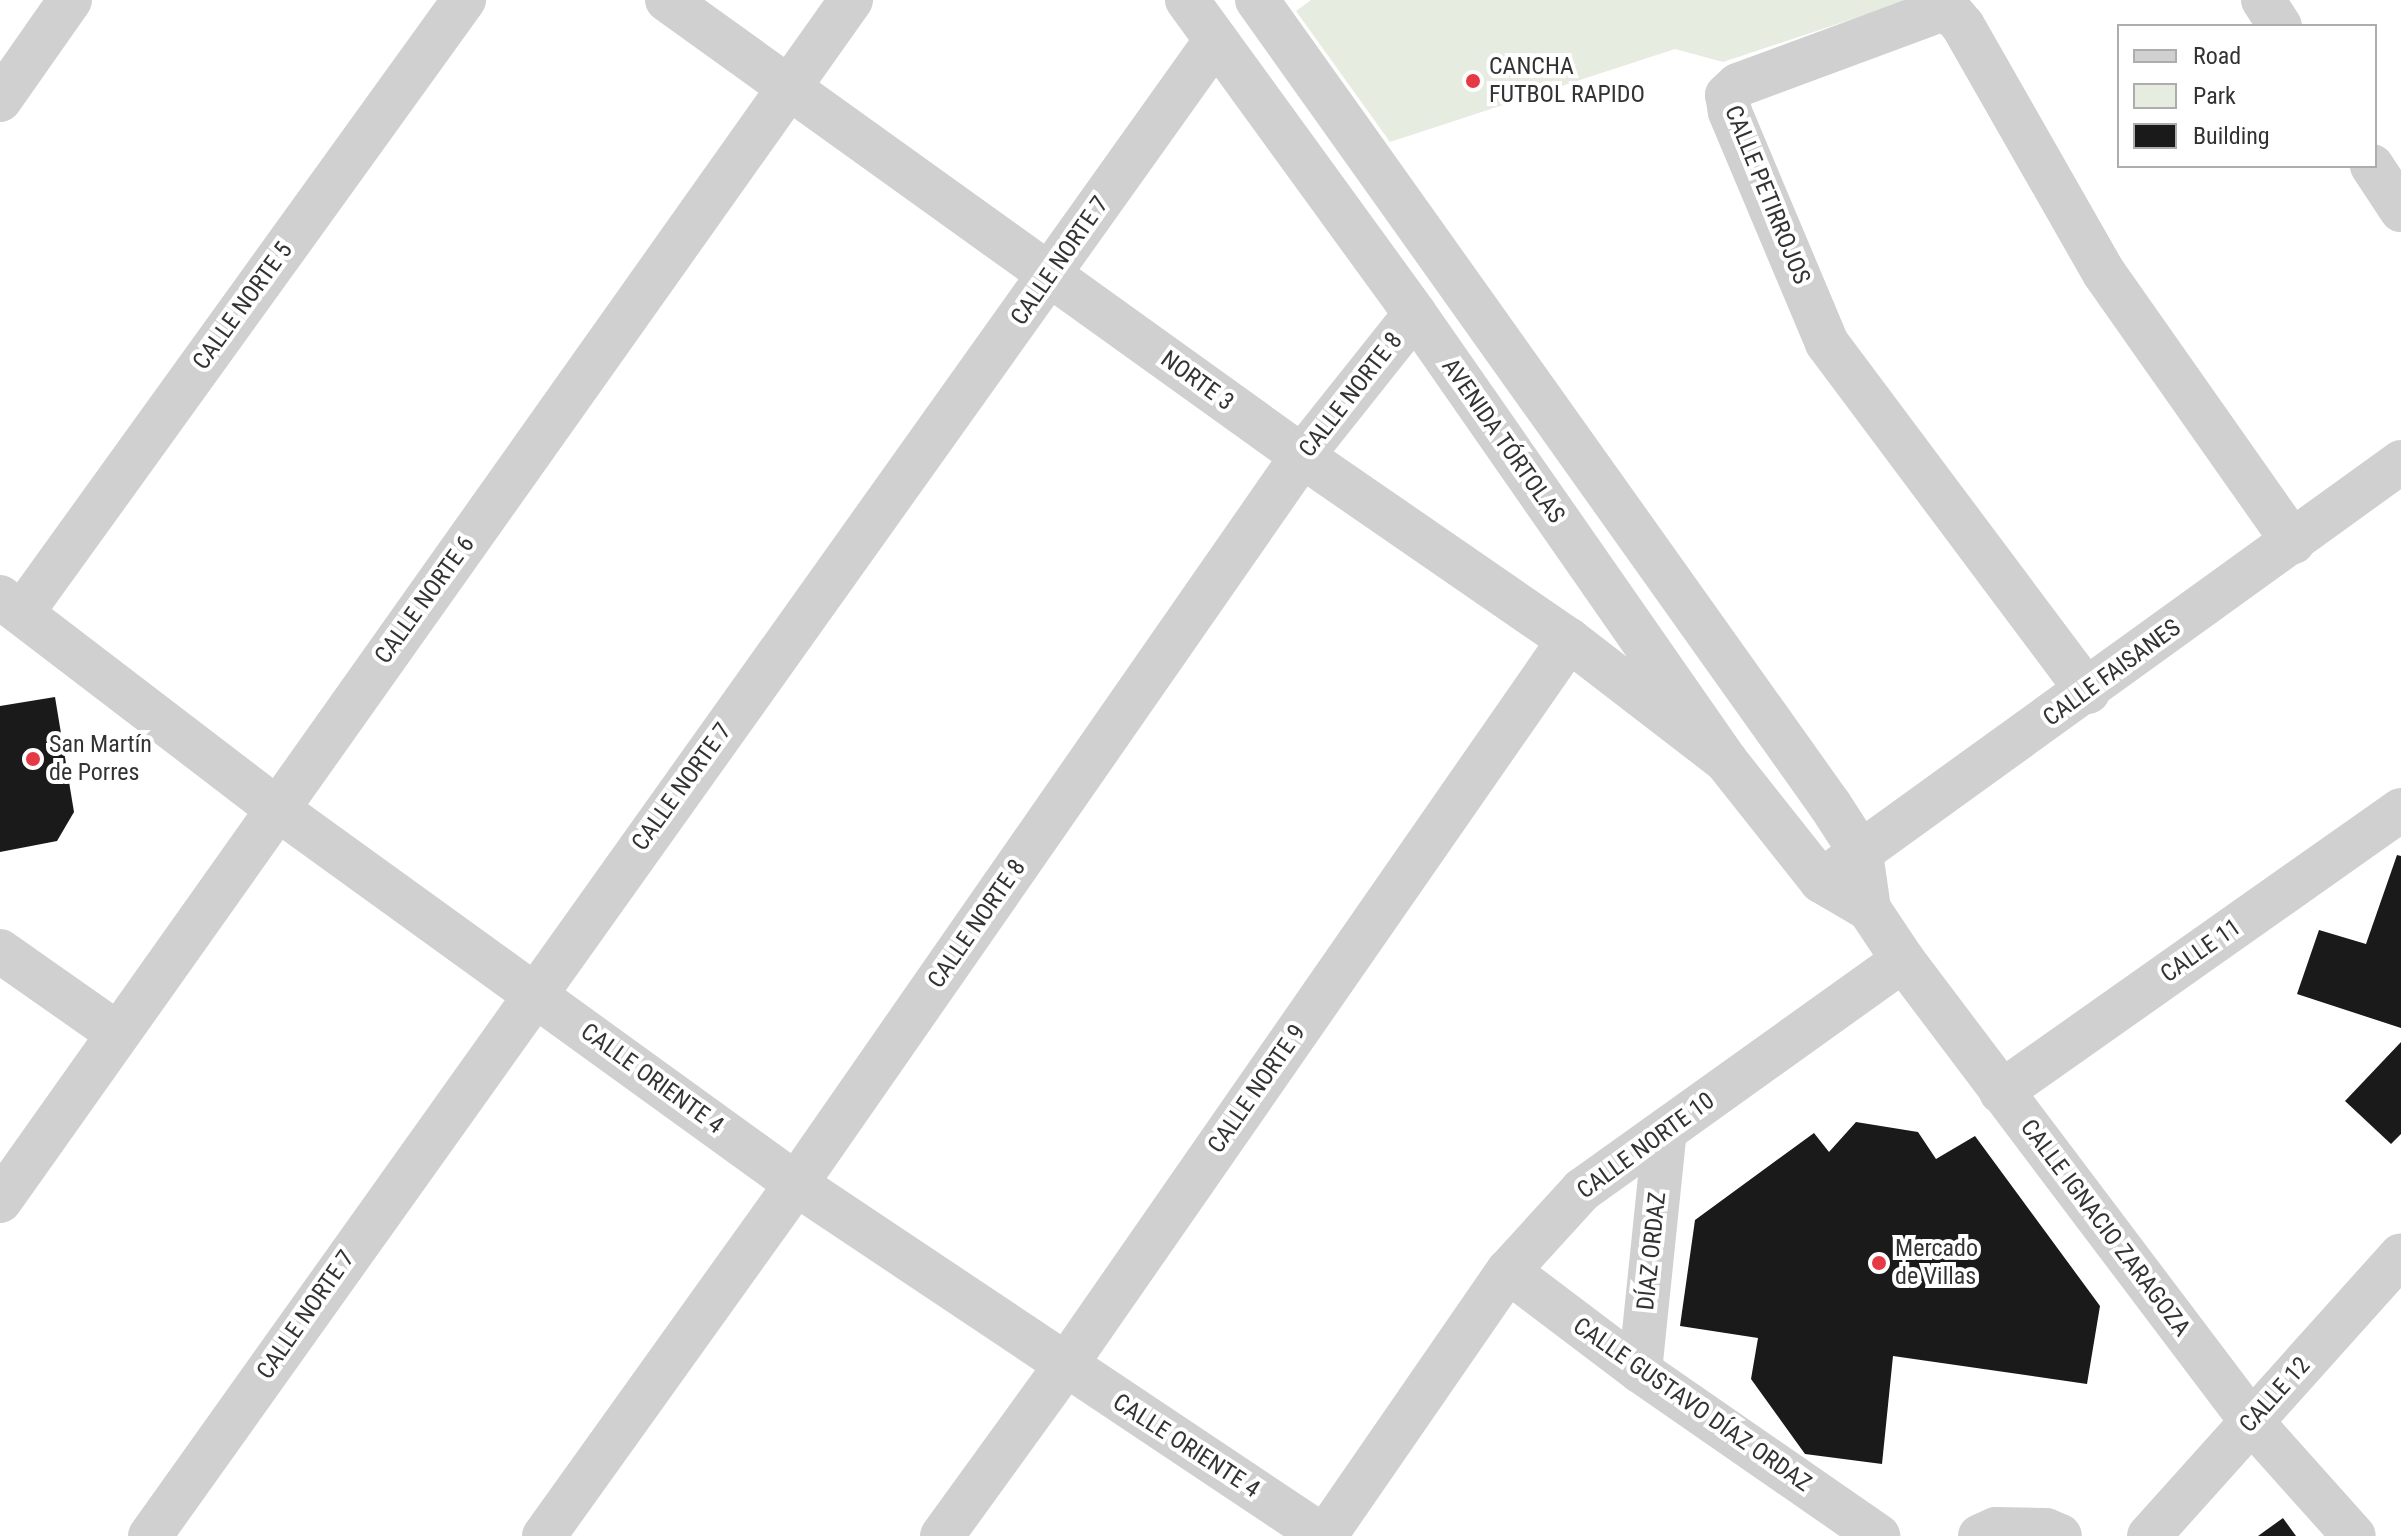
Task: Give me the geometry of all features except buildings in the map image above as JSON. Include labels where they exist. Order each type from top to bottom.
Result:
[{"type":"street","points":[[0,100],[70,0]]},
{"type":"street","name":"CALLE NORTE 5","points":[[11,605],[464,0]]},
{"type":"street","name":"NORTE 3","points":[[667,0],[1302,456],[1569,640],[1726,761]]},
{"type":"street","name":"CALLE NORTE 6","points":[[0,1201],[851,0]]},
{"type":"street","name":"AVENIDA TÓRTOLAS","points":[[1187,0],[1415,314],[1726,761],[1821,881]]},
{"type":"street","points":[[2263,0],[2279,24]]},
{"type":"street","points":[[1267,4],[1861,853]]},
{"type":"street","name":"CALLE PETIRROJOS","points":[[2088,692],[1827,343],[1730,112],[1727,95],[1738,85],[1935,12],[1951,12],[1963,26],[2104,273],[2293,542]]},
{"type":"street","name":"CALLE NORTE 7","points":[[150,1536],[1216,40]]},
{"type":"street","points":[[2373,168],[2401,210]]},
{"type":"street","name":"CALLE NORTE 8","points":[[544,1536],[796,1184],[1302,456],[1415,314]]},
{"type":"street","name":"CALLE FAISANES","points":[[1821,881],[2088,692],[2401,462]]},
{"type":"street","name":"CALLE ORIENTE 4","points":[[11,605],[276,808],[796,1184],[1324,1536]]},
{"type":"street","name":"CALLE NORTE 9","points":[[942,1536],[1065,1366],[1569,640]]},
{"type":"street","name":"CALLE 11","points":[[2001,1092],[2401,810]]},
{"type":"street","name":"CALLE IGNACIO ZARAGOZA","points":[[1861,853],[1869,909],[1903,960],[2251,1421],[2354,1536]]},
{"type":"street","name":"CALLE IGNACIO ZARAGOZA","points":[[1821,881],[1869,909]]},
{"type":"street","points":[[0,951],[118,1034]]},
{"type":"street","name":"CALLE NORTE 10","points":[[1324,1536],[1508,1271],[1582,1190],[1903,960]]},
{"type":"street","name":"DÍAZ ORDAZ","points":[[1640,1371],[1665,1131]]},
{"type":"street","name":"CALLE 12","points":[[2149,1536],[2401,1255]]},
{"type":"street","name":"CALLE GUSTAVO DÍAZ ORDAZ","points":[[1508,1271],[1640,1371],[1878,1536]]},
{"type":"street","points":[[1980,1536],[1996,1529],[2046,1530],[2060,1536]]},
{"type":"green space","points":[[1311,0],[1910,0],[1723,62],[1675,49],[1390,142],[1296,11]]},
{"type":"place","name":"CANCHA FUTBOL RAPIDO","points":[[1473,81]]},
{"type":"place","name":"San Martín de Porres","points":[[33,759]]},
{"type":"place","name":"Mercado de Villas","points":[[1879,1263]]}]
